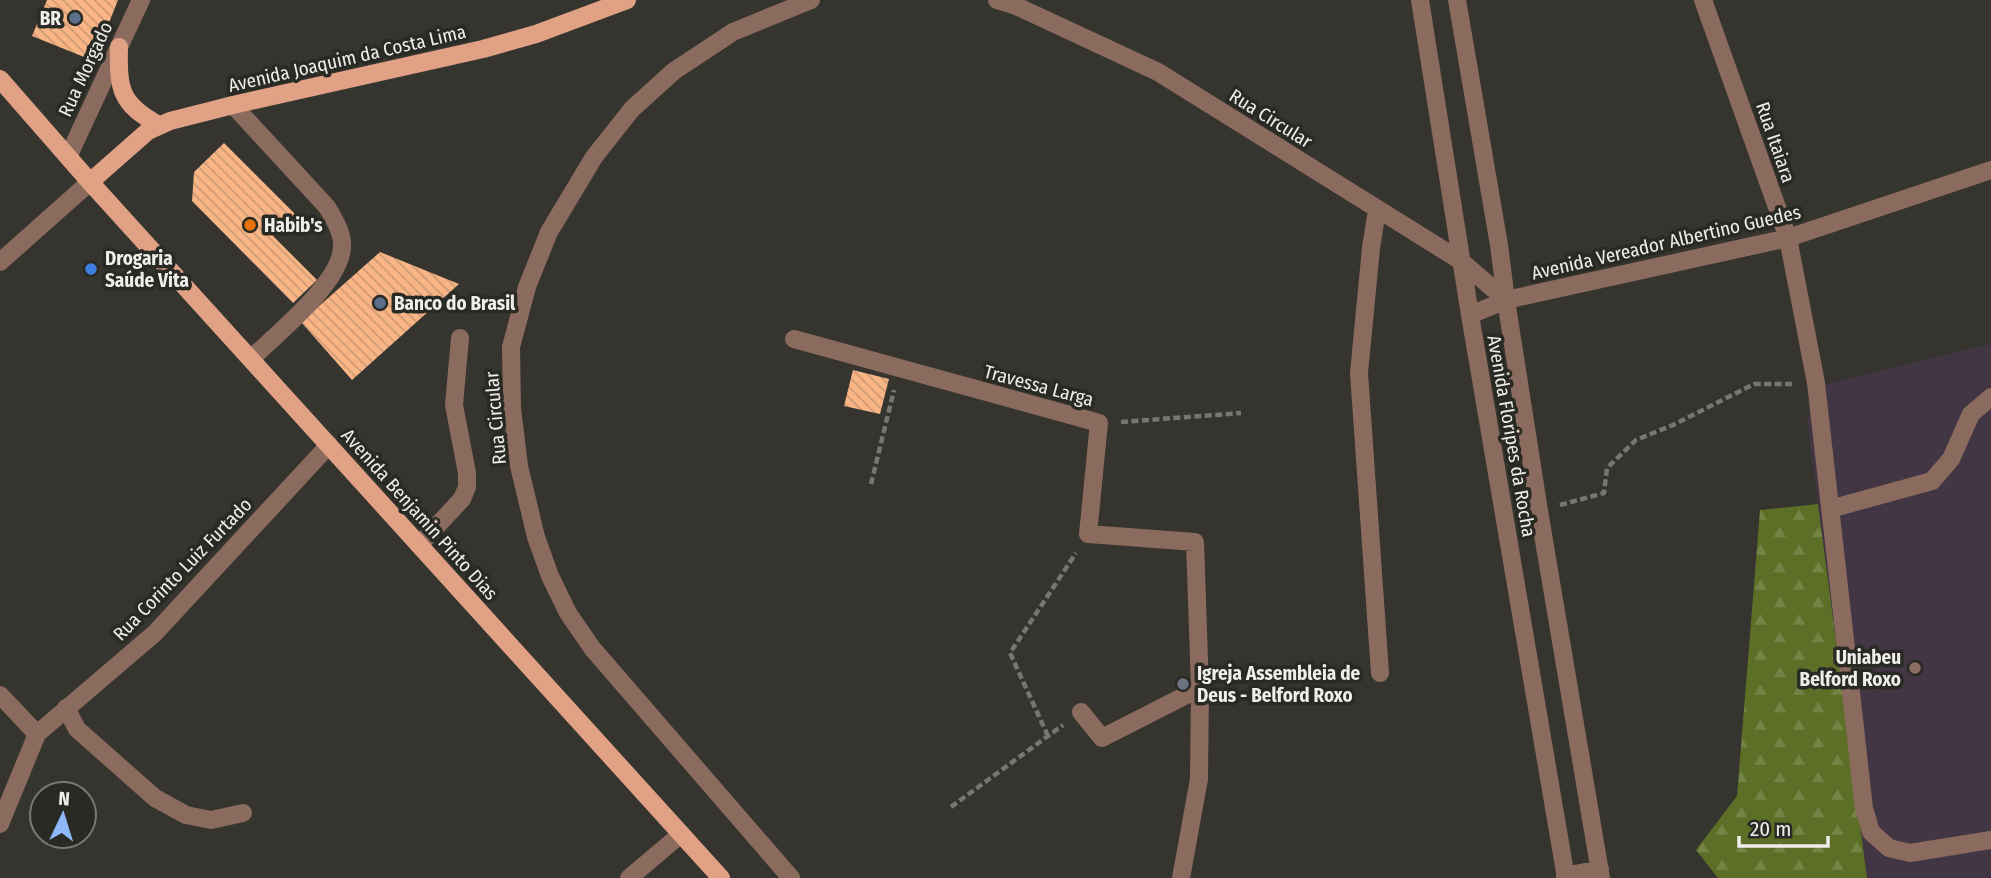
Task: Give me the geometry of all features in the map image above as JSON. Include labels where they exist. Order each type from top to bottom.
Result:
[{"type":"main road","name":"Avenida Joaquim da Costa Lima","points":[[90,182],[140,137],[159,125],[233,105],[483,49],[536,34],[627,0]]},
{"type":"main road","points":[[119,47],[119,73],[125,95],[134,110],[159,125]]},
{"type":"main road","name":"Avenida Benjamin Pinto Dias","points":[[0,79],[714,873]]},
{"type":"street","name":"Rua Morgado","points":[[68,157],[141,0]]},
{"type":"street","name":"Rua Circular","points":[[791,878],[592,648],[568,614],[536,537],[519,466],[512,408],[511,347],[527,287],[549,232],[594,157],[632,109],[674,71],[733,32],[811,0]]},
{"type":"street","name":"Rua Circular","points":[[997,0],[1158,72],[1461,261],[1506,300]]},
{"type":"street","name":"Avenida Floripes da Rocha","points":[[1420,0],[1461,261],[1565,877]]},
{"type":"street","name":"Avenida Floripes da Rocha","points":[[1457,0],[1600,874]]},
{"type":"street","name":"Rua Itaiara","points":[[1703,0],[1788,238],[1816,383],[1864,808],[1871,832],[1889,848],[1910,853],[1991,840]]},
{"type":"street","points":[[233,105],[327,207],[338,227],[342,247],[334,274],[323,289],[251,359]]},
{"type":"street","name":"Avenida Vereador Albertino Guedes","points":[[1470,315],[1506,300],[1788,238],[1991,170]]},
{"type":"street","points":[[0,262],[90,182]]},
{"type":"street","points":[[1377,210],[1359,373],[1380,673]]},
{"type":"street","points":[[419,545],[462,499],[467,487],[467,473],[454,405],[460,338]]},
{"type":"street","name":"Travessa Larga","points":[[794,339],[1100,423],[1088,534]]},
{"type":"street","points":[[1830,509],[1932,481],[1951,459],[1971,414],[1991,397]]},
{"type":"street","name":"Rua Corinto Luiz Furtado","points":[[0,824],[37,734],[155,633],[329,445]]},
{"type":"street","points":[[1088,534],[1195,541],[1200,688],[1199,779],[1181,878]]},
{"type":"street","points":[[1081,712],[1102,738],[1200,688]]},
{"type":"street","points":[[0,695],[37,734]]},
{"type":"street","points":[[66,708],[77,729],[155,798],[186,814],[211,820],[243,813]]},
{"type":"street","points":[[629,878],[681,834]]},
{"type":"street","points":[[1565,877],[1600,874]]},
{"type":"path","points":[[871,484],[900,369]]},
{"type":"path","points":[[1539,511],[1604,493],[1607,468],[1636,440],[1673,425],[1754,384],[1816,383]]},
{"type":"path","points":[[1100,423],[1241,413]]},
{"type":"path","points":[[1048,736],[1010,653],[1088,534]]},
{"type":"path","points":[[951,807],[1081,712]]},
{"type":"shaded area","name":"Uniabeu Belford Roxo","points":[[1991,344],[1991,878],[1867,878],[1807,418],[1826,384]]},
{"type":"green space","points":[[1818,504],[1867,878],[1718,878],[1696,850],[1737,796],[1760,510]]},
{"type":"building","name":"BR","points":[[47,0],[118,0],[94,61],[32,36]]},
{"type":"building","name":"Habib's","points":[[224,143],[295,214],[273,236],[317,280],[293,303],[192,201],[194,172]]},
{"type":"building","name":"Banco do Brasil","points":[[380,252],[459,284],[352,380],[301,322]]},
{"type":"building","points":[[853,370],[889,379],[880,414],[844,406]]},
{"type":"place","name":"BR","points":[[75,18]]},
{"type":"place","name":"Habib's","points":[[250,225]]},
{"type":"place","name":"Drogaria Saúde Vita","points":[[91,269]]},
{"type":"place","name":"Banco do Brasil","points":[[380,303]]},
{"type":"place","name":"Uniabeu Belford Roxo","points":[[1915,668]]},
{"type":"place","name":"Igreja Assembleia de Deus - Belford Roxo","points":[[1183,684]]}]
